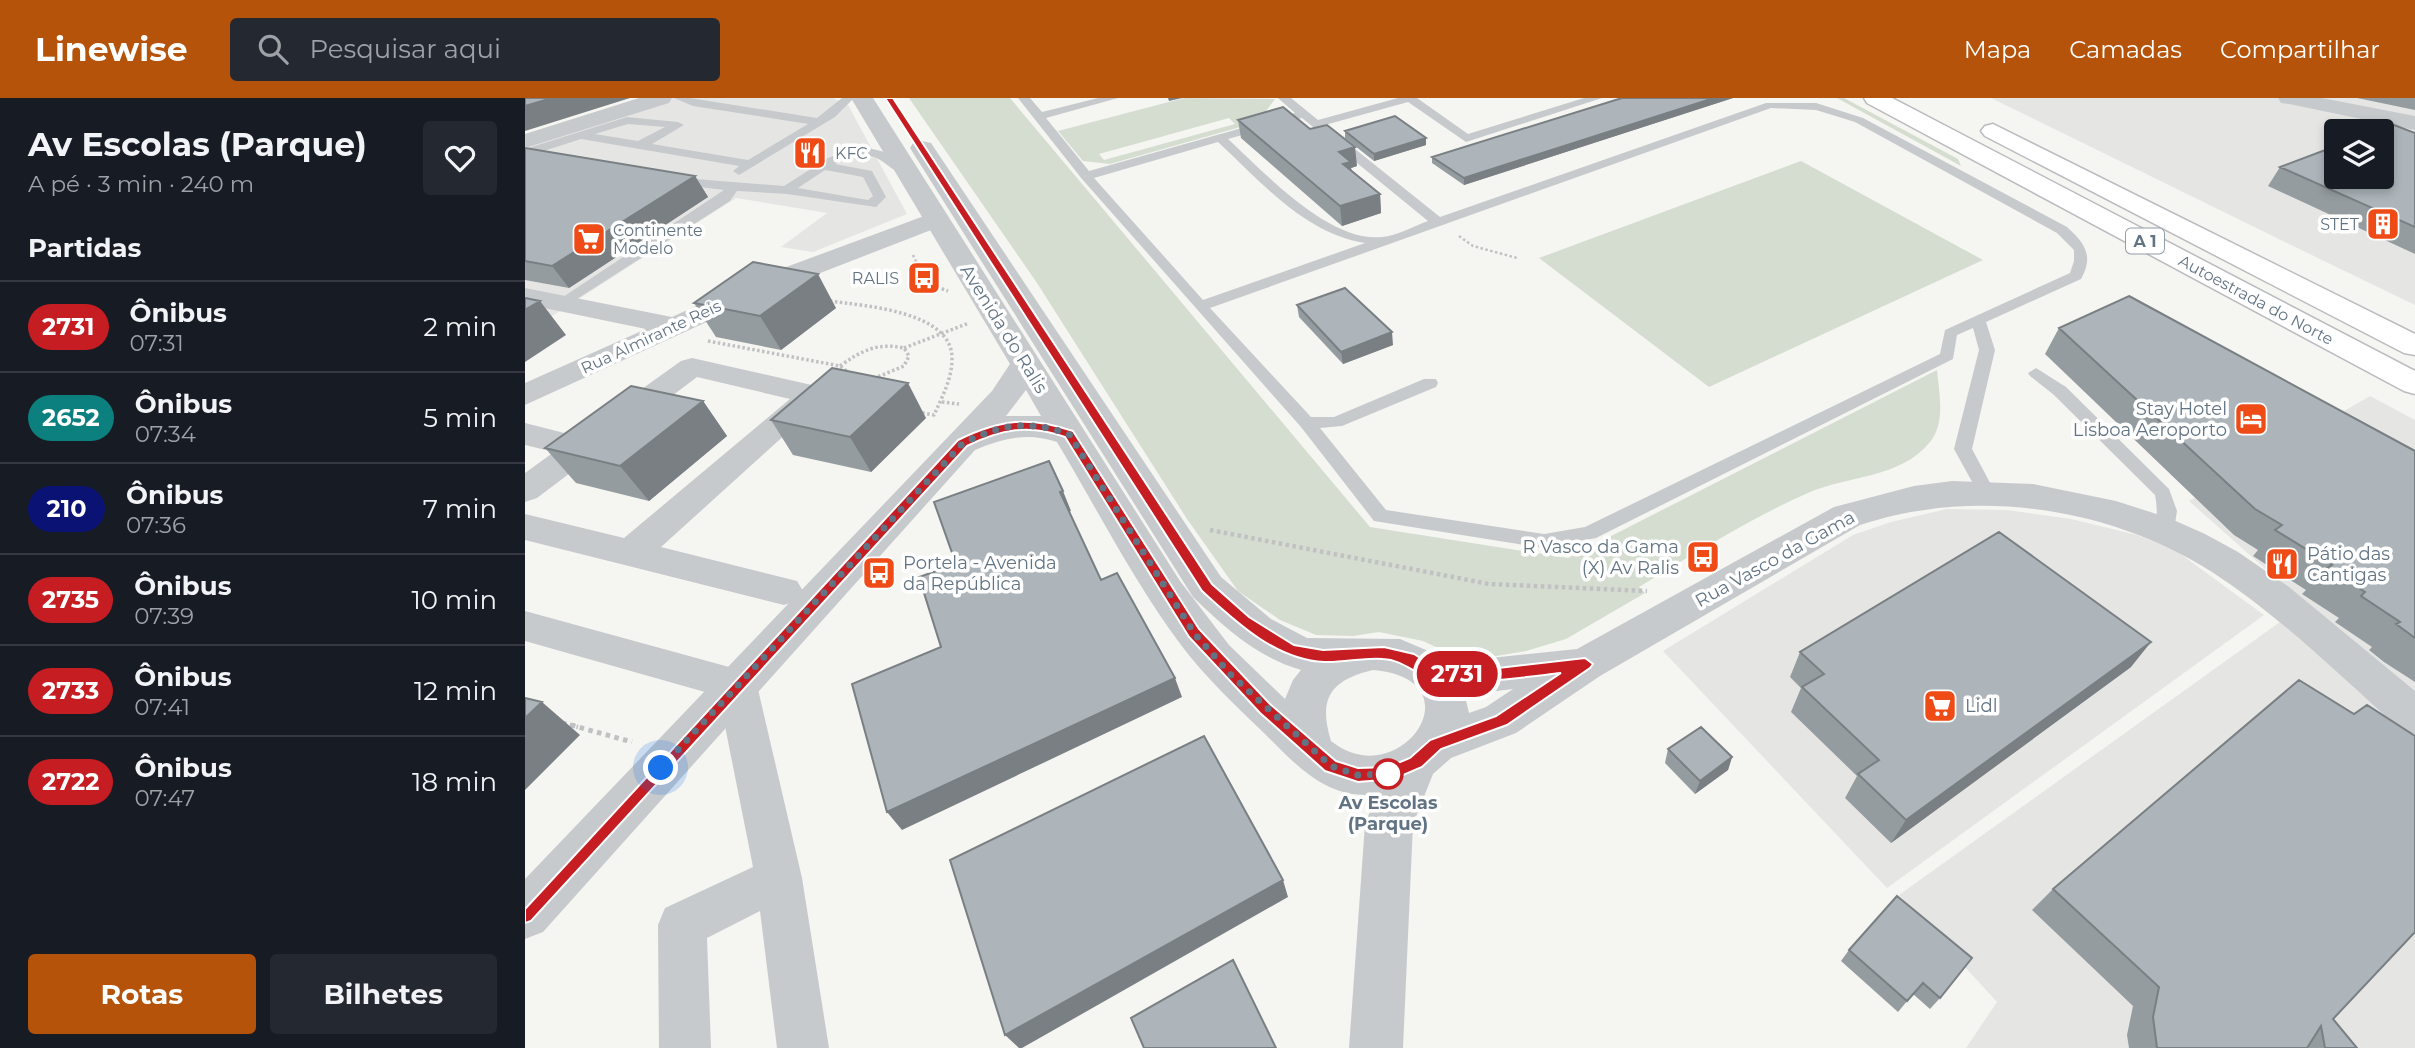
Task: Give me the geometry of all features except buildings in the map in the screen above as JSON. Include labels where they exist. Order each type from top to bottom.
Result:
[{"type":"highway","name":"Autoestrada do Norte","points":[[1875,98],[2415,384]]},
{"type":"highway","name":"Autoestrada do Norte","points":[[1951,110],[2415,346]]},
{"type":"street","points":[[525,141],[661,98]]},
{"type":"street","name":"Avenida do Ralis","points":[[862,98],[935,220],[1194,633],[1230,674],[1311,749]]},
{"type":"street","name":"Avenida do Ralis","points":[[889,98],[1207,587],[1244,621],[1291,650],[1323,656],[1356,656]]},
{"type":"street","points":[[2289,98],[2415,123]]},
{"type":"street","name":"Rua Almirante Reis","points":[[525,395],[769,282],[935,220]]},
{"type":"street","points":[[525,296],[675,326]]},
{"type":"street","points":[[525,915],[737,685],[962,424],[1004,398],[1026,364]]},
{"type":"street","points":[[525,490],[692,367],[814,396],[631,554]]},
{"type":"street","points":[[962,424],[988,430],[1024,424],[1047,426],[1069,434]]},
{"type":"street","points":[[525,434],[581,448]]},
{"type":"street","name":"Rua Vasco da Gama","points":[[1426,753],[1501,720],[1585,664],[1847,516],[1915,497],[1987,494],[2070,504],[2183,538],[2236,570],[2415,716]]},
{"type":"street","points":[[525,527],[784,591]]},
{"type":"street","points":[[525,626],[737,685]]},
{"type":"street","points":[[1376,1048],[1389,824],[1402,788],[1444,730],[1448,714],[1443,691],[1431,672],[1409,659],[1384,653],[1356,656],[1336,664],[1319,677],[1306,694],[1301,712],[1302,732],[1311,749],[1331,766],[1358,775],[1388,774],[1426,753]]},
{"type":"street","name":"Rua Vasco da Gama","points":[[1431,672],[1481,676],[1585,664]]},
{"type":"street","points":[[737,685],[779,878],[803,1048]]},
{"type":"street","points":[[685,1048],[682,925],[779,878]]},
{"type":"lane","points":[[680,98],[693,103],[819,122]]},
{"type":"lane","points":[[714,186],[819,122],[842,106],[848,98]]},
{"type":"lane","points":[[1024,98],[1086,176],[1307,423],[1380,516],[1544,541],[1589,533],[1947,356],[1950,333],[2075,276],[2083,260],[2080,246],[2062,230],[1859,120],[1812,98]]},
{"type":"lane","points":[[1039,116],[1112,98]]},
{"type":"lane","points":[[1284,98],[1438,222]]},
{"type":"lane","points":[[1317,124],[1410,98],[1466,138],[1596,98]]},
{"type":"lane","points":[[1200,306],[1768,102],[1832,108]]},
{"type":"lane","points":[[1086,176],[1304,114]]},
{"type":"lane","points":[[525,154],[632,119],[678,125],[640,145]]},
{"type":"lane","points":[[580,135],[750,164]]},
{"type":"lane","points":[[1220,138],[1286,196],[1315,217],[1347,235],[1382,242]]},
{"type":"lane","points":[[787,190],[849,153],[874,152],[905,170]]},
{"type":"lane","points":[[525,154],[552,159]]},
{"type":"lane","points":[[660,177],[714,186],[787,190],[871,204],[880,197],[868,174],[825,166]]},
{"type":"lane","points":[[561,303],[725,198],[734,187]]},
{"type":"lane","points":[[1978,321],[1987,350],[1963,449],[1987,494]]},
{"type":"lane","points":[[2036,373],[2060,391],[2164,493],[2168,511],[2166,531]]},
{"type":"lane","points":[[1307,423],[1336,422],[1430,383]]},
{"type":"path","points":[[1438,222],[1473,246],[1517,258]]},
{"type":"path","points":[[903,232],[910,242],[915,263],[926,283],[956,294]]},
{"type":"path","points":[[820,299],[912,317],[931,323],[944,333],[951,344],[952,367],[950,384],[942,402],[934,415],[908,410]]},
{"type":"path","points":[[840,366],[860,351],[876,345],[890,344],[904,348],[970,323]]},
{"type":"path","points":[[718,333],[708,341],[840,366],[856,377]]},
{"type":"path","points":[[871,379],[904,366],[909,356],[904,348]]},
{"type":"path","points":[[942,402],[962,424]]},
{"type":"path","points":[[1202,529],[1489,584],[1654,591]]},
{"type":"path","points":[[551,720],[627,741]]},
{"type":"shaded area","points":[[671,98],[833,98],[848,105],[907,214],[813,252],[781,247],[827,213],[736,198],[549,318],[525,313],[525,145]]},
{"type":"shaded area","points":[[909,98],[1010,98],[1370,527],[1568,558],[1937,370],[1940,407],[1938,426],[1930,442],[1904,463],[1873,475],[1823,487],[1764,514],[1639,587],[1645,593],[1566,639],[1526,651],[1484,658],[1455,656],[1423,641],[1379,632],[1353,636],[1316,635],[1280,620],[1238,591],[1187,519],[1037,283]]},
{"type":"shaded area","points":[[1184,98],[1275,99],[1258,122],[1110,164],[1083,161],[1058,131]],"holes":[[[1229,118],[1235,124],[1104,160],[1099,154]]]},
{"type":"shaded area","points":[[1837,98],[1844,98],[1958,159],[1961,166]]},
{"type":"shaded area","points":[[1991,98],[2415,98],[2415,305]]},
{"type":"shaded area","points":[[1801,161],[1983,260],[1709,387],[1539,258]]},
{"type":"shaded area","points":[[2370,396],[2415,420],[2415,1048],[1966,1048],[1997,1002],[1899,895],[2305,604],[2189,501]]},
{"type":"shaded area","points":[[1947,509],[2007,510],[2071,519],[2137,535],[2175,550],[2264,615],[1887,888],[1663,651],[1853,535],[1891,522]]},
{"type":"bus line","name":"2731","points":[[525,915],[963,443],[988,430],[1024,424],[1047,426],[1069,434],[1194,633],[1265,708],[1331,766],[1358,775],[1388,774],[1416,762],[1436,744],[1501,720],[1585,664],[1481,676],[1431,672],[1409,659],[1384,653],[1323,656],[1291,650],[1244,621],[1207,587],[889,98]]},
{"type":"place","name":"KFC","points":[[810,153]]},
{"type":"place","name":"STET","points":[[2383,224]]},
{"type":"place","name":"Continente Modelo","points":[[589,239]]},
{"type":"place","name":"RALIS","points":[[924,278]]},
{"type":"place","name":"Stay Hotel Lisboa Aeroporto","points":[[2251,419]]},
{"type":"place","name":"R Vasco da Gama (X) Av Ralis","points":[[1703,557]]},
{"type":"place","name":"Pátio das Cantigas","points":[[2282,564]]},
{"type":"place","name":"Portela - Avenida da República","points":[[879,573]]},
{"type":"place","name":"Lidl","points":[[1940,706]]},
{"type":"place","name":"Av Escolas (Parque)","points":[[1388,774]]},
{"type":"route","points":[[661,768],[963,443],[988,430],[1024,424],[1047,426],[1069,434],[1194,633],[1265,708],[1331,766],[1358,775],[1388,774]]}]
